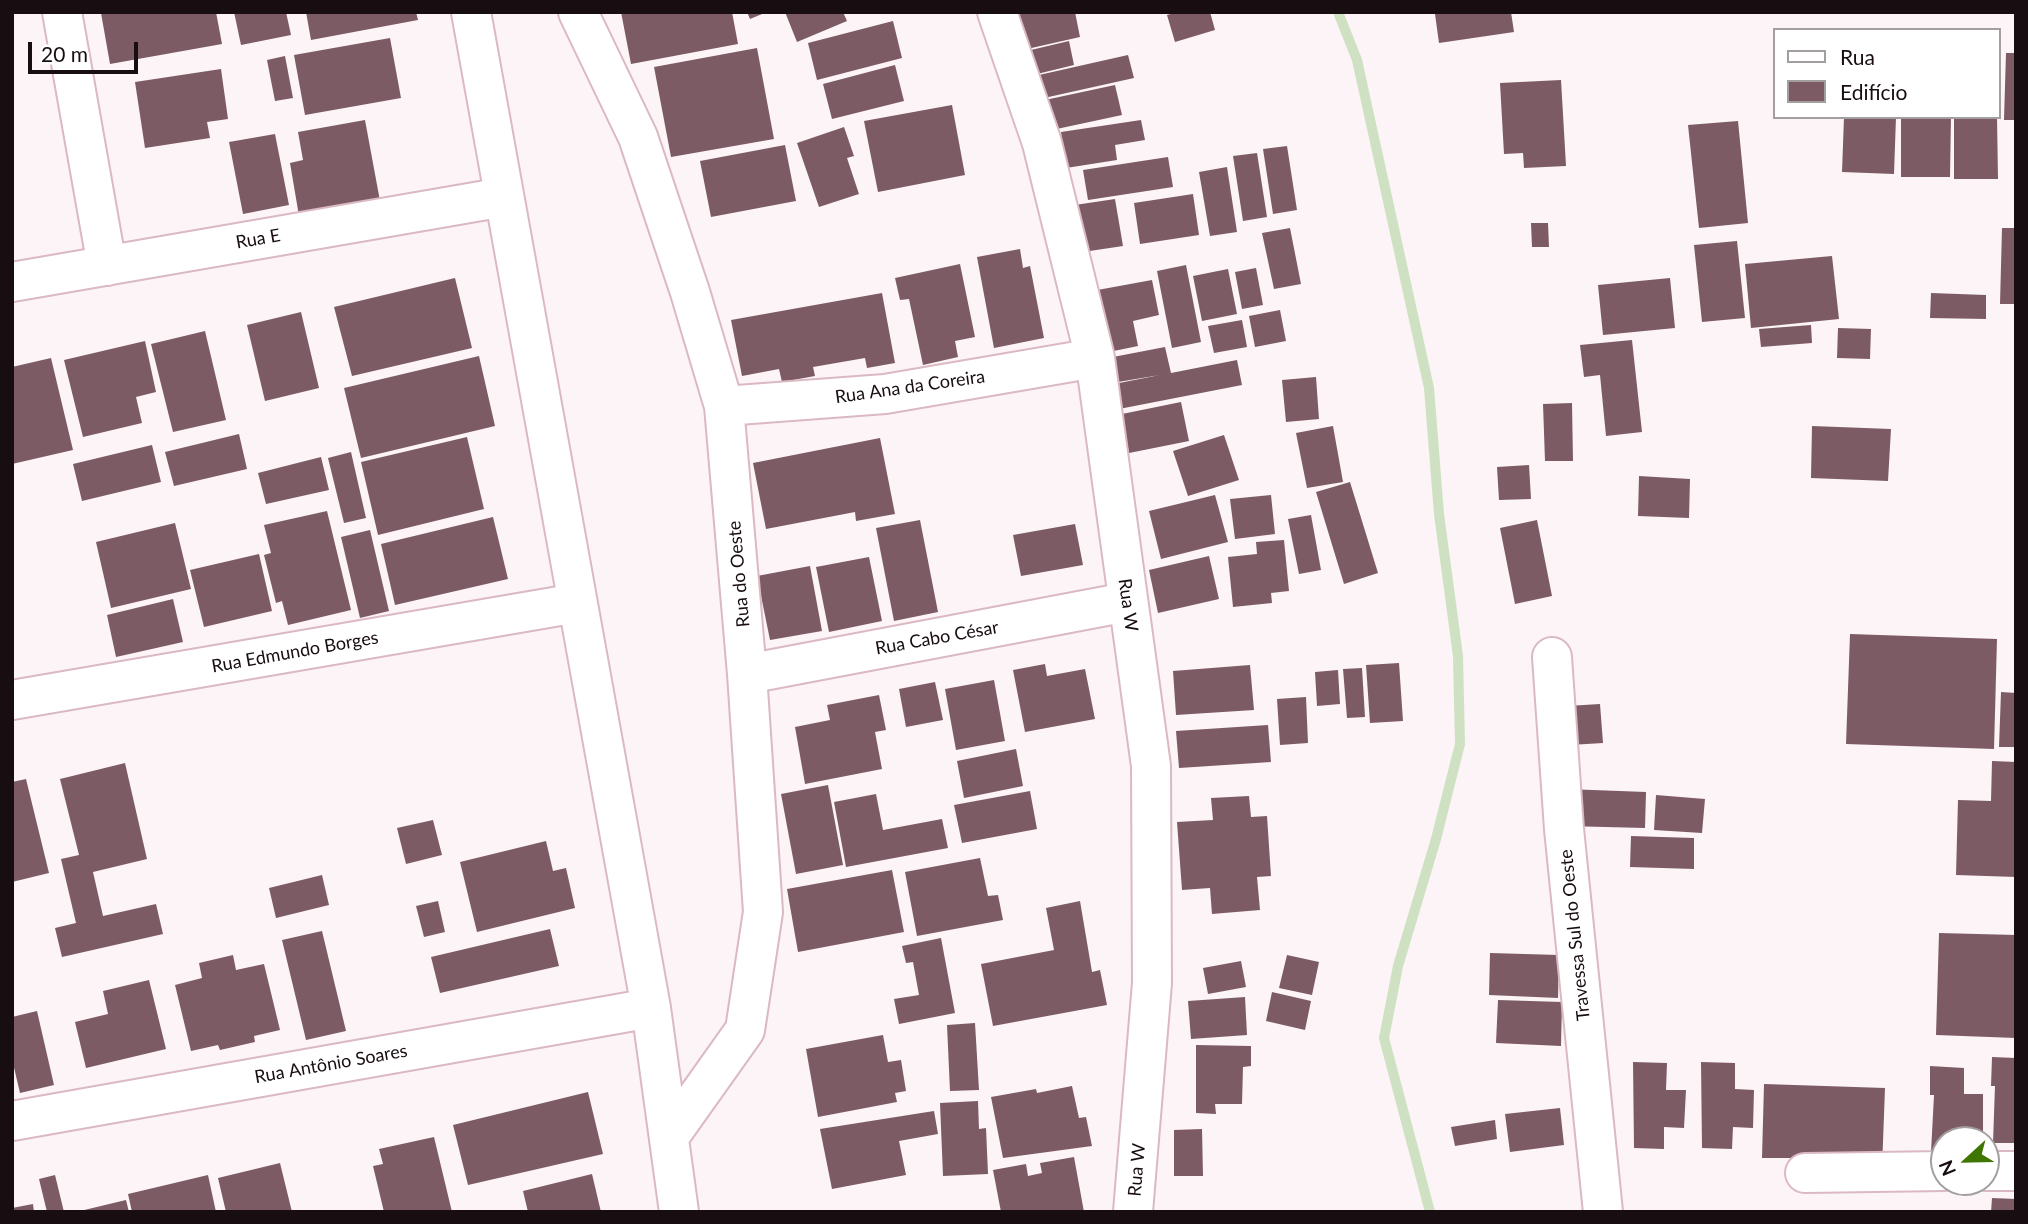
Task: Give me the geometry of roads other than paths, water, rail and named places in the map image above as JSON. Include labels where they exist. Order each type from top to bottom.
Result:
[{"type":"street","points":[[62,12],[107,265]]},
{"type":"street","points":[[471,12],[651,1008],[679,1212]]},
{"type":"street","name":"Rua do Oeste","points":[[578,12],[638,137],[690,292],[724,406],[747,674],[762,912],[745,1030],[669,1137]]},
{"type":"street","name":"Rua W","points":[[997,12],[1042,143],[1095,358],[1151,766],[1152,983],[1133,1212]]},
{"type":"street","name":"Rua E","points":[[12,282],[504,197]]},
{"type":"street","name":"Rua Ana da Coreira","points":[[724,406],[885,394],[1095,358]]},
{"type":"street","name":"Rua Cabo César","points":[[747,674],[1127,602]]},
{"type":"street","name":"Rua Edmundo Borges","points":[[12,700],[577,603]]},
{"type":"street","name":"Travessa Sul do Oeste","points":[[1552,657],[1564,829],[1603,1212]]},
{"type":"street","name":"Rua Antônio Soares","points":[[12,1121],[651,1008]]},
{"type":"street","points":[[1805,1173],[1930,1171]]},
{"type":"waterway","points":[[1338,12],[1357,60],[1429,388],[1439,514],[1458,656],[1460,744],[1436,839],[1398,966],[1384,1038],[1430,1212]]}]
